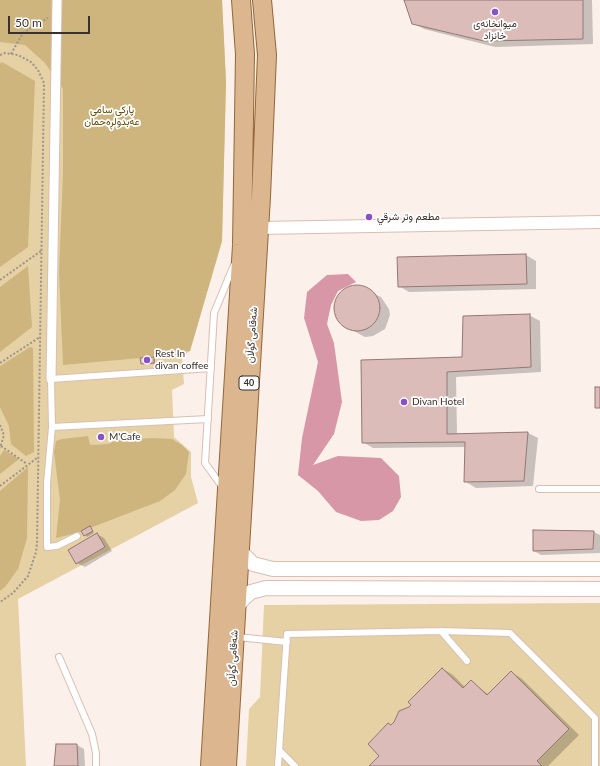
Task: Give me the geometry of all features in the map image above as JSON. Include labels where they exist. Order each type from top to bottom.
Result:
[{"type":"main road","name":"شەقامی گوڵان","points":[[227,766],[235,609],[240,551],[244,54],[241,0]]},
{"type":"main road","name":"شەقامی گوڵان","points":[[210,766],[227,494],[242,381],[259,228],[266,55],[262,0]]},
{"type":"street","points":[[51,379],[57,0]]},
{"type":"street","points":[[259,228],[600,222]]},
{"type":"street","points":[[240,551],[253,564],[273,569],[600,569]]},
{"type":"street","points":[[273,569],[269,571],[265,579],[266,583],[274,588]]},
{"type":"street","points":[[235,609],[251,592],[258,589],[274,588],[600,588]]},
{"type":"lane","points":[[227,494],[205,463],[214,313],[242,244]]},
{"type":"lane","points":[[77,536],[56,546],[47,547],[46,483],[52,427],[51,379],[211,368]]},
{"type":"lane","points":[[52,427],[208,419]]},
{"type":"lane","points":[[539,489],[600,489]]},
{"type":"lane","points":[[441,631],[467,661]]},
{"type":"lane","points":[[278,766],[287,634],[441,631],[510,633],[595,718],[595,766]]},
{"type":"lane","points":[[234,637],[287,642]]},
{"type":"lane","points":[[59,657],[92,734],[96,753],[96,766]]},
{"type":"lane","points":[[279,750],[295,766]]},
{"type":"path","points":[[11,54],[23,33],[38,22],[57,14]]},
{"type":"path","points":[[0,55],[18,55],[31,62],[38,70],[44,83],[36,552],[28,576],[13,593],[0,602]]},
{"type":"path","points":[[0,280],[41,251]]},
{"type":"path","points":[[0,363],[40,337]]},
{"type":"path","points":[[0,425],[4,435],[1,447],[27,464]]},
{"type":"path","points":[[0,486],[38,457]]},
{"type":"green space","name":"پارکی سامی عەبدولڕەحمان","points":[[0,0],[222,0],[226,82],[222,241],[190,351],[182,356],[184,384],[172,390],[174,437],[191,452],[191,477],[198,503],[18,599],[26,766],[0,766]]},
{"type":"green space","points":[[0,0],[222,0],[226,82],[222,241],[190,351],[140,358],[63,365],[59,272],[63,174],[63,89],[45,63],[25,45],[0,42]]},
{"type":"green space","points":[[2,62],[35,81],[28,247],[0,267],[0,64]]},
{"type":"green space","points":[[28,266],[32,327],[0,352],[0,287]]},
{"type":"green space","points":[[30,347],[33,348],[34,452],[26,456],[11,444],[9,426],[0,407],[0,366]]},
{"type":"green space","points":[[88,436],[90,445],[108,444],[117,440],[153,438],[172,439],[182,445],[189,452],[186,474],[175,490],[160,501],[77,533],[56,538],[60,500],[54,452],[56,441]]},
{"type":"green space","points":[[4,450],[19,459],[0,474],[0,456]]},
{"type":"green space","points":[[28,467],[27,538],[18,569],[5,587],[0,591],[0,491]]},
{"type":"green space","points":[[600,603],[600,766],[246,766],[249,709],[260,697],[264,605]]},
{"type":"shaded area","points":[[348,274],[356,282],[338,291],[331,305],[327,324],[334,343],[342,402],[334,434],[313,465],[338,456],[381,458],[399,476],[401,497],[393,511],[379,520],[361,521],[336,512],[318,491],[298,475],[302,438],[318,362],[304,318],[307,292],[327,275]]},
{"type":"building","name":"میوانخانەی خانزاد","points":[[404,0],[583,0],[583,39],[484,41],[412,24]]},
{"type":"building","points":[[526,254],[527,284],[398,287],[397,257]]},
{"type":"building","points":[[352,285],[362,285],[370,289],[376,295],[380,303],[380,313],[376,321],[370,327],[362,331],[352,331],[344,327],[338,321],[334,313],[334,303],[338,295],[344,289]]},
{"type":"building","name":"Divan Hotel","points":[[530,314],[531,367],[447,372],[447,434],[528,432],[524,481],[464,482],[465,442],[362,443],[361,360],[462,357],[463,316]]},
{"type":"building","name":"Rest In divan coffee","points":[[154,357],[154,363],[141,364],[140,358]]},
{"type":"building","points":[[595,387],[600,387],[600,408],[595,408]]},
{"type":"building","points":[[90,526],[93,531],[84,536],[81,531]]},
{"type":"building","points":[[533,530],[594,531],[593,549],[533,551]]},
{"type":"building","points":[[97,533],[105,547],[76,564],[68,550]]},
{"type":"building","points":[[442,668],[463,688],[471,680],[487,695],[511,671],[569,729],[537,761],[542,766],[369,766],[379,756],[368,744],[388,723],[391,725],[394,722],[399,711],[411,705],[408,702]]},
{"type":"building","points":[[56,744],[77,744],[78,766],[54,766]]},
{"type":"place","name":"میوانخانەی خانزاد","points":[[495,12]]},
{"type":"place","name":"مطعم وتر شرقي","points":[[369,217]]},
{"type":"place","name":"Rest In divan coffee","points":[[147,360]]},
{"type":"place","name":"Divan Hotel","points":[[404,402]]},
{"type":"place","name":"M'Cafe","points":[[101,437]]}]
